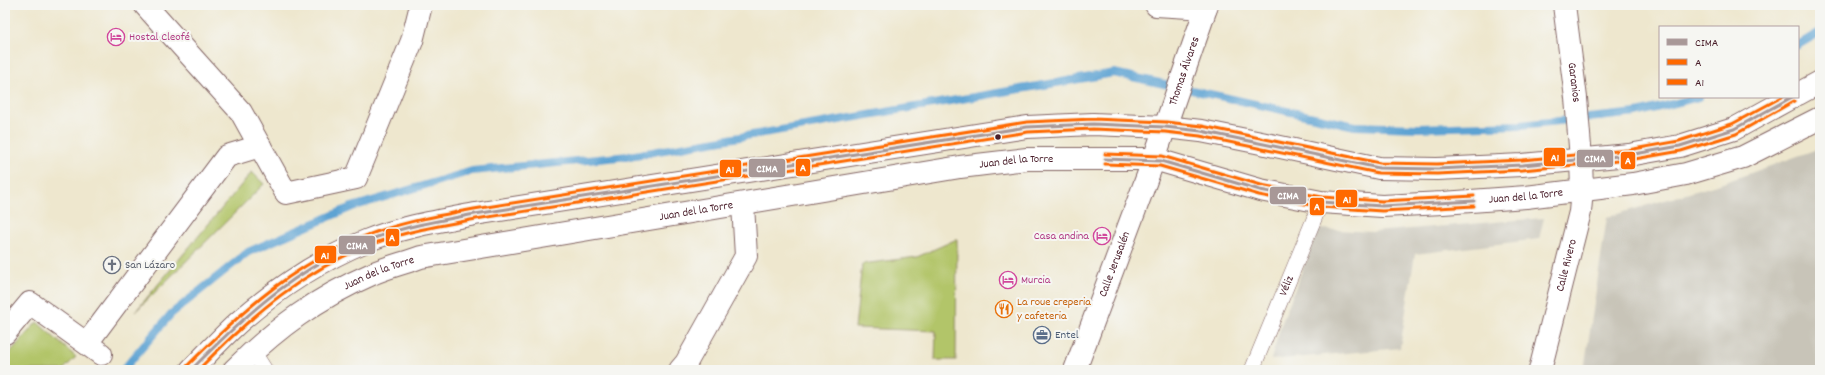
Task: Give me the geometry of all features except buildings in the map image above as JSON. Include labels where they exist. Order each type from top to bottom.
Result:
[{"type":"main road","points":[[145,5],[241,112],[286,193],[356,178],[412,41],[421,5]]},
{"type":"main road","points":[[1156,5],[1207,6]]},
{"type":"main road","name":"Garanios","points":[[1564,5],[1576,98],[1581,159]]},
{"type":"main road","name":"Thomas Álvares","points":[[1154,159],[1207,6]]},
{"type":"main road","points":[[1799,93],[1820,82]]},
{"type":"main road","points":[[191,370],[239,321],[278,290],[318,264],[366,241],[420,224],[1027,127],[1092,124],[1165,127],[1261,142],[1379,168],[1437,169],[1522,165],[1629,155],[1680,146],[1734,129],[1790,98]]},
{"type":"main road","name":"Juan del la Torre","points":[[234,370],[253,351],[291,319],[328,295],[373,273],[421,257],[743,205],[960,167],[1027,159],[1154,159],[1260,190],[1321,202],[1382,206],[1526,197],[1633,184],[1686,174],[1743,157],[1820,118]]},
{"type":"main road","points":[[5,333],[30,303],[94,348],[227,156],[260,146]]},
{"type":"main road","name":"Calle Jerusalén","points":[[1075,370],[1154,159]]},
{"type":"main road","name":"Calle Rivero","points":[[1540,370],[1580,212],[1582,190],[1581,159]]},
{"type":"main road","points":[[680,370],[686,363],[746,256],[743,205]]},
{"type":"lane","name":"Véliz","points":[[1252,370],[1321,202]]},
{"type":"lane","points":[[253,351],[265,370]]},
{"type":"shaded area","points":[[1820,148],[1820,370],[1584,370],[1607,217],[1720,184]]},
{"type":"shaded area","points":[[1544,218],[1539,239],[1415,254],[1400,348],[1271,360],[1281,325],[1318,229],[1373,232]]},
{"type":"green space","points":[[252,172],[264,184],[135,312]]},
{"type":"green space","points":[[957,239],[956,360],[935,360],[936,331],[855,328],[862,264],[917,257]]},
{"type":"green space","points":[[37,322],[76,357],[63,370],[5,370],[5,358]]},
{"type":"waterway","points":[[1799,44],[1820,32]]},
{"type":"waterway","points":[[123,370],[171,314],[248,252],[352,207],[472,171],[629,156],[1114,73],[1355,126],[1418,128],[1520,125],[1637,113],[1695,98]]},
{"type":"transit line","name":"A1","points":[[187,366],[230,325],[274,288],[297,271],[322,256],[348,243],[388,228],[474,209],[1027,122],[1093,119],[1166,122],[1202,126],[1380,163],[1437,164],[1522,160],[1628,150],[1679,141],[1732,124],[1780,98]]},
{"type":"transit line","name":"CIMA","points":[[191,370],[233,329],[277,291],[326,260],[352,247],[392,232],[427,223],[475,214],[1027,127],[1093,124],[1165,127],[1201,131],[1379,168],[1437,169],[1522,165],[1629,155],[1680,146],[1734,129],[1790,98]]},
{"type":"transit line","name":"A","points":[[198,370],[260,312],[282,295],[329,264],[354,252],[393,237],[428,228],[476,219],[1028,132],[1093,129],[1165,132],[1200,136],[1378,173],[1437,174],[1522,170],[1629,160],[1681,151],[1736,134],[1794,101]]},
{"type":"transit line","name":"A1","points":[[1105,154],[1162,156],[1261,185],[1322,197],[1382,201],[1474,196]]},
{"type":"transit line","name":"CIMA","points":[[1105,159],[1161,161],[1260,190],[1321,202],[1382,206],[1474,201]]},
{"type":"transit line","name":"A","points":[[1105,164],[1160,166],[1259,195],[1321,207],[1382,211],[1474,206]]},
{"type":"place","name":"Hostal Cleofé","points":[[116,37]]},
{"type":"place","name":"Casa andina","points":[[1102,236]]},
{"type":"place","name":"San Lázaro","points":[[112,265]]},
{"type":"place","name":"Murcia","points":[[1008,280]]},
{"type":"place","name":"La roue creperia y cafeteria","points":[[1004,309]]},
{"type":"place","name":"Entel","points":[[1042,335]]}]
